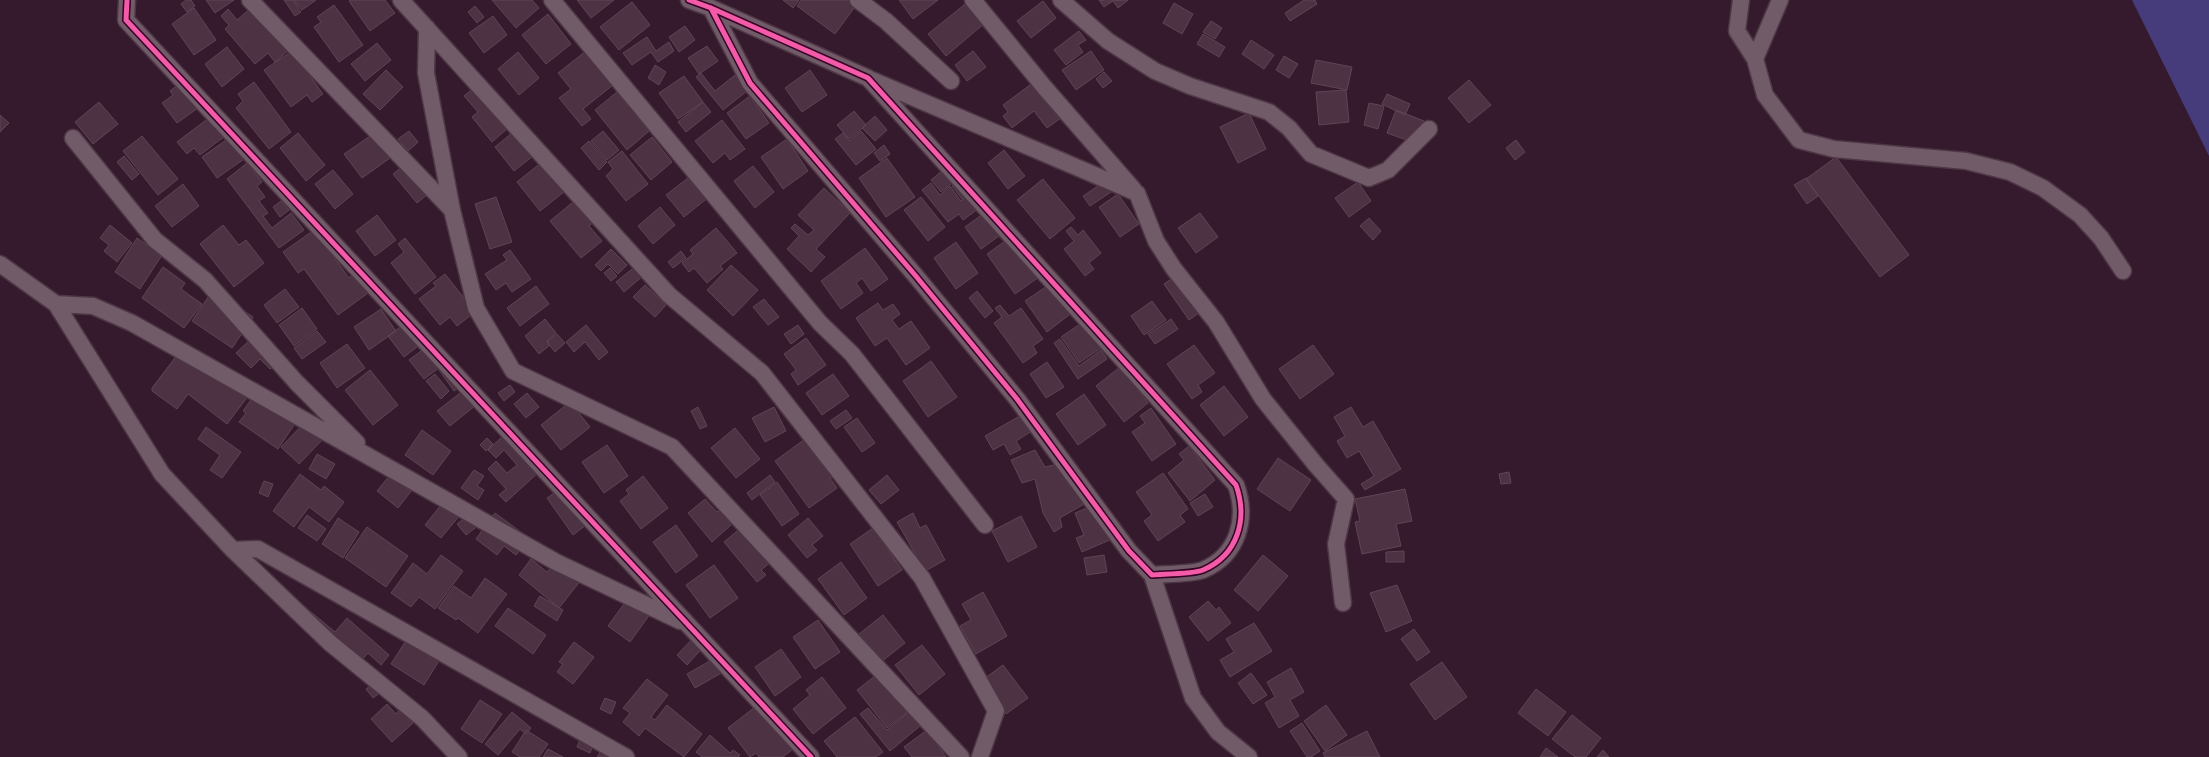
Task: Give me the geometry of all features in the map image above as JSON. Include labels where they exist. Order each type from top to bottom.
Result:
[{"type":"street","points":[[127,0],[126,20],[811,757]]},
{"type":"street","points":[[250,0],[452,210]]},
{"type":"street","points":[[401,0],[669,295],[762,374],[922,578],[996,711],[980,757]]},
{"type":"street","points":[[552,0],[820,323],[852,354],[985,525]]},
{"type":"street","points":[[689,0],[1137,193]]},
{"type":"street","points":[[858,0],[886,21],[951,80]]},
{"type":"street","points":[[973,0],[1045,88],[1137,193],[1156,241],[1174,269],[1216,322],[1263,399],[1346,499],[1336,544],[1343,602]]},
{"type":"street","points":[[1061,0],[1108,41],[1155,71],[1190,86],[1269,112],[1288,128],[1311,154],[1369,178],[1388,170],[1429,128]]},
{"type":"street","points":[[1741,0],[1737,32],[1755,59],[1765,96],[1799,140],[1834,149],[1966,162],[2010,172],[2043,188],[2080,215],[2101,238],[2123,271]]},
{"type":"street","points":[[1755,59],[1780,0]]},
{"type":"street","points":[[711,8],[750,83],[915,275],[1017,399],[1129,550],[1152,574],[1193,698],[1218,732],[1249,757]]},
{"type":"street","points":[[427,28],[426,73],[452,210],[476,308],[513,371],[672,446],[961,757]]},
{"type":"street","points":[[868,78],[1236,485],[1242,501],[1241,527],[1227,553],[1202,570],[1152,574]]},
{"type":"street","points":[[73,138],[154,240],[205,280],[297,383],[371,458]]},
{"type":"street","points":[[0,264],[56,304],[162,474],[233,550],[330,643],[422,718],[459,757]]},
{"type":"street","points":[[56,304],[93,306],[132,323],[556,562],[689,626]]},
{"type":"street","points":[[233,550],[258,549],[626,757]]},
{"type":"shaded area","points":[[2132,0],[2209,0],[2209,156]]},
{"type":"building","points":[[186,0],[191,0],[195,6],[187,12],[181,4]]},
{"type":"building","points":[[206,0],[234,0],[215,13]]},
{"type":"building","points":[[284,0],[293,0],[301,12],[295,16]]},
{"type":"building","points":[[294,0],[316,0],[302,10]]},
{"type":"building","points":[[385,0],[395,13],[370,31],[349,1]]},
{"type":"building","points":[[492,0],[532,0],[539,8],[516,28]]},
{"type":"building","points":[[577,0],[614,0],[591,18]]},
{"type":"building","points":[[783,0],[799,0],[793,8]]},
{"type":"building","points":[[801,0],[860,0],[835,34],[797,6]]},
{"type":"building","points":[[899,0],[938,0],[913,19]]},
{"type":"building","points":[[1099,0],[1128,0],[1118,8],[1113,1],[1104,7]]},
{"type":"building","points":[[1304,0],[1315,0],[1317,4],[1290,21],[1285,13]]},
{"type":"building","points":[[969,1],[986,22],[946,56],[928,34]]},
{"type":"building","points":[[1043,1],[1056,18],[1031,38],[1017,21]]},
{"type":"building","points":[[632,2],[650,25],[619,50],[600,27]]},
{"type":"building","points":[[257,3],[291,48],[275,62],[268,53],[255,64],[225,29],[229,25],[221,16],[228,9],[237,20]]},
{"type":"building","points":[[1174,3],[1193,14],[1182,34],[1163,23]]},
{"type":"building","points":[[334,5],[363,45],[339,62],[314,27],[321,22],[317,17]]},
{"type":"building","points":[[475,6],[484,17],[477,23],[468,12]]},
{"type":"building","points":[[194,8],[216,40],[194,55],[172,24]]},
{"type":"building","points":[[548,14],[571,44],[546,64],[522,35]]},
{"type":"building","points":[[493,16],[507,35],[484,53],[469,33]]},
{"type":"building","points":[[1211,21],[1222,28],[1215,39],[1203,32]]},
{"type":"building","points":[[685,26],[695,40],[679,52],[669,37]]},
{"type":"building","points":[[1079,31],[1086,40],[1078,45],[1083,52],[1066,65],[1054,50]]},
{"type":"building","points":[[1203,34],[1225,47],[1219,57],[1197,44]]},
{"type":"building","points":[[647,37],[656,51],[669,42],[674,51],[658,62],[651,52],[632,65],[623,53]]},
{"type":"building","points":[[1251,40],[1274,55],[1264,69],[1242,54]]},
{"type":"building","points":[[377,43],[391,60],[365,81],[351,64]]},
{"type":"building","points":[[707,46],[718,61],[699,74],[688,58]]},
{"type":"building","points":[[227,47],[244,69],[222,87],[205,64]]},
{"type":"building","points":[[292,51],[323,94],[312,102],[307,95],[291,107],[264,70]]},
{"type":"building","points":[[586,51],[613,85],[583,109],[591,119],[582,126],[559,98],[571,89],[558,73]]},
{"type":"building","points":[[973,51],[986,67],[967,81],[955,65]]},
{"type":"building","points":[[1091,51],[1104,70],[1076,90],[1062,70]]},
{"type":"building","points":[[518,52],[539,78],[519,95],[498,69]]},
{"type":"building","points":[[1284,56],[1298,64],[1289,78],[1276,70]]},
{"type":"building","points":[[1316,60],[1352,67],[1347,90],[1311,83]]},
{"type":"building","points":[[655,65],[666,72],[659,85],[648,78]]},
{"type":"building","points":[[386,70],[403,87],[380,110],[363,94]]},
{"type":"building","points":[[810,70],[827,95],[802,112],[785,88]]},
{"type":"building","points":[[1104,72],[1112,81],[1103,88],[1096,79]]},
{"type":"building","points":[[701,73],[715,91],[735,75],[747,91],[723,110],[696,77]]},
{"type":"building","points":[[684,76],[703,102],[678,119],[659,93]]},
{"type":"building","points":[[187,78],[205,103],[177,123],[162,103],[173,95],[170,91]]},
{"type":"building","points":[[1038,79],[1065,115],[1047,128],[1034,111],[1012,128],[1003,116],[1008,112],[1003,105]]},
{"type":"building","points":[[1469,80],[1491,105],[1469,123],[1448,98]]},
{"type":"building","points":[[254,82],[291,132],[269,149],[236,108],[243,101],[238,94]]},
{"type":"building","points":[[481,82],[515,122],[492,142],[472,117],[478,112],[464,96]]},
{"type":"building","points":[[1346,90],[1349,122],[1319,125],[1316,92]]},
{"type":"building","points":[[617,92],[649,131],[627,150],[595,110]]},
{"type":"building","points":[[1387,94],[1410,104],[1405,115],[1382,104]]},
{"type":"building","points":[[750,96],[769,123],[746,139],[727,113]]},
{"type":"building","points":[[99,102],[118,124],[93,144],[75,122]]},
{"type":"building","points":[[703,102],[711,112],[686,132],[678,122]]},
{"type":"building","points":[[1369,103],[1384,106],[1378,129],[1364,125]]},
{"type":"building","points":[[1396,110],[1424,121],[1415,143],[1387,133]]},
{"type":"building","points":[[854,111],[866,125],[849,139],[837,125]]},
{"type":"building","points":[[1249,113],[1266,149],[1238,163],[1220,127]]},
{"type":"building","points":[[0,115],[9,123],[0,132]]},
{"type":"building","points":[[875,116],[887,130],[875,141],[862,128]]},
{"type":"building","points":[[210,117],[225,136],[200,155],[194,148],[187,154],[177,142]]},
{"type":"building","points":[[722,120],[745,149],[730,160],[725,153],[713,163],[695,141]]},
{"type":"building","points":[[518,128],[538,152],[514,171],[495,147]]},
{"type":"building","points":[[409,131],[418,142],[408,151],[398,139]]},
{"type":"building","points":[[603,131],[619,150],[607,160],[591,141]]},
{"type":"building","points":[[861,131],[876,149],[856,165],[835,139],[843,133],[849,141]]},
{"type":"building","points":[[298,133],[325,165],[306,181],[280,148]]},
{"type":"building","points":[[373,134],[390,158],[362,178],[344,154]]},
{"type":"building","points":[[142,136],[178,179],[158,195],[123,151]]},
{"type":"building","points":[[652,137],[672,162],[651,180],[630,155]]},
{"type":"building","points":[[229,138],[244,159],[217,178],[202,157]]},
{"type":"building","points":[[787,139],[808,171],[783,189],[761,157]]},
{"type":"building","points":[[1516,140],[1525,152],[1515,160],[1506,148]]},
{"type":"building","points":[[589,141],[607,162],[599,170],[581,148]]},
{"type":"building","points":[[884,145],[890,154],[880,161],[874,153]]},
{"type":"building","points":[[1004,150],[1025,176],[1008,189],[988,163]]},
{"type":"building","points":[[622,151],[648,184],[626,201],[606,176],[613,169],[608,162]]},
{"type":"building","points":[[124,156],[139,174],[132,180],[117,162]]},
{"type":"building","points":[[1836,157],[1909,255],[1880,277],[1806,179]]},
{"type":"building","points":[[547,158],[570,187],[540,211],[517,182]]},
{"type":"building","points":[[887,158],[915,197],[886,217],[859,178]]},
{"type":"building","points":[[247,163],[262,182],[257,186],[265,197],[259,201],[268,213],[263,216],[272,228],[291,213],[304,230],[279,248],[227,179]]},
{"type":"building","points":[[404,165],[428,194],[417,203],[393,174]]},
{"type":"building","points":[[753,166],[774,192],[755,208],[734,181]]},
{"type":"building","points":[[948,166],[958,178],[941,192],[931,180]]},
{"type":"building","points":[[333,170],[353,194],[335,209],[315,184]]},
{"type":"building","points":[[693,174],[710,196],[684,217],[666,195]]},
{"type":"building","points":[[962,178],[973,190],[962,199],[952,186]]},
{"type":"building","points":[[1806,178],[1818,196],[1807,204],[1794,185]]},
{"type":"building","points":[[1043,179],[1075,218],[1050,239],[1017,200]]},
{"type":"building","points":[[1107,180],[1114,190],[1090,206],[1083,196]]},
{"type":"building","points":[[1358,182],[1371,201],[1349,217],[1335,198]]},
{"type":"building","points":[[931,183],[940,195],[950,186],[961,201],[974,190],[985,204],[963,220],[959,214],[948,222],[922,190]]},
{"type":"building","points":[[183,184],[199,206],[172,227],[155,206]]},
{"type":"building","points":[[824,188],[850,213],[816,249],[825,257],[811,272],[787,249],[799,236],[791,228],[795,224],[808,235],[814,230],[798,215]]},
{"type":"building","points":[[1118,194],[1139,224],[1120,237],[1099,207]]},
{"type":"building","points":[[496,197],[512,242],[490,249],[475,204]]},
{"type":"building","points":[[921,197],[945,227],[928,241],[904,210]]},
{"type":"building","points":[[578,198],[596,220],[589,226],[602,241],[581,258],[550,221]]},
{"type":"building","points":[[281,201],[289,210],[280,217],[273,207]]},
{"type":"building","points":[[660,207],[675,225],[653,244],[638,226]]},
{"type":"building","points":[[987,211],[1010,228],[981,249],[965,227]]},
{"type":"building","points":[[1200,213],[1218,237],[1196,253],[1178,228]]},
{"type":"building","points":[[377,215],[396,240],[375,256],[356,231]]},
{"type":"building","points":[[1369,218],[1381,231],[1373,240],[1360,226]]},
{"type":"building","points":[[110,225],[132,243],[117,262],[104,251],[109,245],[100,238]]},
{"type":"building","points":[[223,225],[239,245],[246,240],[264,263],[234,287],[200,244]]},
{"type":"building","points":[[1071,227],[1078,235],[1083,230],[1101,253],[1089,263],[1094,269],[1085,276],[1064,249],[1074,241],[1066,231]]},
{"type":"building","points":[[716,228],[737,253],[720,266],[723,269],[707,283],[694,268],[689,272],[682,263],[693,254],[690,250]]},
{"type":"building","points":[[314,230],[349,278],[354,274],[368,293],[338,315],[304,269],[298,273],[283,252]]},
{"type":"building","points":[[1015,234],[1049,270],[1015,294],[987,254]]},
{"type":"building","points":[[137,238],[162,255],[140,289],[115,272]]},
{"type":"building","points":[[405,238],[436,277],[415,294],[391,263],[404,252],[398,244]]},
{"type":"building","points":[[956,242],[978,273],[956,289],[934,258]]},
{"type":"building","points":[[865,248],[888,279],[871,291],[862,278],[856,283],[863,293],[841,309],[821,281]]},
{"type":"building","points":[[611,249],[627,265],[618,274],[608,264],[601,271],[595,265]]},
{"type":"building","points":[[510,250],[531,279],[512,292],[506,283],[496,290],[485,274],[507,260],[503,255]]},
{"type":"building","points":[[681,251],[686,258],[673,268],[668,262]]},
{"type":"building","points":[[637,265],[644,275],[624,292],[616,282]]},
{"type":"building","points":[[731,265],[758,290],[733,316],[707,290]]},
{"type":"building","points":[[163,267],[185,283],[181,289],[202,304],[184,328],[142,298]]},
{"type":"building","points":[[610,268],[617,276],[611,281],[604,273]]},
{"type":"building","points":[[1184,270],[1209,306],[1189,320],[1164,284]]},
{"type":"building","points":[[445,274],[475,312],[457,326],[450,317],[440,325],[419,299],[436,286],[433,283]]},
{"type":"building","points":[[1053,282],[1074,311],[1047,332],[1025,301]]},
{"type":"building","points":[[645,285],[666,305],[655,317],[633,297]]},
{"type":"building","points":[[536,286],[549,304],[520,326],[507,308]]},
{"type":"building","points":[[285,289],[299,307],[277,323],[264,305]]},
{"type":"building","points":[[213,290],[253,317],[232,348],[192,321]]},
{"type":"building","points":[[977,291],[993,311],[985,318],[969,298]]},
{"type":"building","points":[[764,299],[779,317],[768,325],[753,307]]},
{"type":"building","points":[[1152,301],[1166,320],[1144,335],[1131,316]]},
{"type":"building","points":[[878,303],[883,310],[893,304],[900,314],[892,320],[899,329],[911,321],[930,348],[906,365],[887,338],[875,346],[856,318]]},
{"type":"building","points":[[1000,305],[1009,316],[1021,308],[1043,339],[1033,346],[1037,353],[1023,363],[994,323],[1002,317],[995,308]]},
{"type":"building","points":[[302,308],[317,329],[294,346],[279,325]]},
{"type":"building","points":[[381,309],[396,331],[369,350],[354,327]]},
{"type":"building","points":[[545,319],[556,333],[547,341],[550,345],[539,354],[525,336]]},
{"type":"building","points":[[1171,319],[1178,329],[1155,344],[1148,334]]},
{"type":"building","points":[[407,322],[422,343],[404,357],[388,336]]},
{"type":"building","points":[[1083,322],[1101,348],[1079,363],[1061,337]]},
{"type":"building","points":[[586,325],[608,352],[599,360],[585,342],[574,352],[566,342]]},
{"type":"building","points":[[798,325],[804,334],[791,344],[784,334]]},
{"type":"building","points":[[317,331],[326,342],[302,359],[294,348]]},
{"type":"building","points":[[557,334],[565,343],[555,352],[547,342]]},
{"type":"building","points":[[253,337],[277,362],[270,369],[260,359],[251,368],[236,353]]},
{"type":"building","points":[[806,338],[826,365],[798,385],[791,374],[796,370],[784,354]]},
{"type":"building","points":[[1060,339],[1079,366],[1101,350],[1107,359],[1078,379],[1054,343]]},
{"type":"building","points":[[347,344],[365,368],[337,388],[320,363]]},
{"type":"building","points":[[1194,345],[1215,373],[1198,385],[1202,392],[1192,399],[1167,364]]},
{"type":"building","points":[[1313,345],[1334,374],[1300,399],[1279,369]]},
{"type":"building","points":[[184,346],[249,395],[227,424],[188,394],[177,409],[152,391],[152,388]]},
{"type":"building","points":[[428,346],[443,365],[424,379],[409,360]]},
{"type":"building","points":[[931,361],[957,397],[928,417],[903,381]]},
{"type":"building","points":[[451,362],[466,383],[454,391],[439,370]]},
{"type":"building","points":[[1047,362],[1064,387],[1046,398],[1030,374]]},
{"type":"building","points":[[1120,367],[1148,403],[1124,422],[1096,386]]},
{"type":"building","points":[[370,370],[398,405],[373,425],[345,390]]},
{"type":"building","points":[[435,374],[449,391],[441,399],[426,381]]},
{"type":"building","points":[[833,374],[849,396],[822,415],[806,393]]},
{"type":"building","points":[[510,385],[515,392],[504,401],[498,393]]},
{"type":"building","points":[[1224,386],[1248,417],[1224,436],[1200,405]]},
{"type":"building","points":[[464,390],[476,405],[450,426],[437,411]]},
{"type":"building","points":[[527,393],[539,407],[526,418],[514,404]]},
{"type":"building","points":[[255,394],[296,422],[278,449],[239,422],[246,413],[243,411]]},
{"type":"building","points":[[1084,394],[1106,425],[1078,445],[1056,414]]},
{"type":"building","points":[[570,402],[590,427],[561,450],[541,425]]},
{"type":"building","points":[[698,407],[707,426],[700,429],[691,411]]},
{"type":"building","points":[[774,407],[786,431],[765,442],[752,418]]},
{"type":"building","points":[[1351,407],[1363,427],[1373,421],[1401,469],[1365,490],[1361,484],[1374,476],[1359,451],[1347,458],[1337,441],[1345,436],[1334,417]]},
{"type":"building","points":[[1151,408],[1176,444],[1152,461],[1132,432],[1145,423],[1140,416]]},
{"type":"building","points":[[846,410],[852,418],[836,429],[830,421]]},
{"type":"building","points":[[1023,414],[1032,431],[1016,441],[1021,449],[1010,455],[1004,444],[993,450],[985,436]]},
{"type":"building","points":[[309,418],[327,435],[299,464],[281,447]]},
{"type":"building","points":[[857,418],[875,443],[862,452],[844,427]]},
{"type":"building","points":[[206,427],[241,452],[222,478],[210,470],[220,455],[198,439]]},
{"type":"building","points":[[735,428],[760,459],[736,478],[711,448]]},
{"type":"building","points":[[422,430],[451,451],[433,475],[405,455]]},
{"type":"building","points":[[507,432],[541,470],[506,502],[499,495],[506,489],[488,469],[496,461],[507,473],[517,465],[504,450],[496,458],[488,450]]},
{"type":"building","points":[[487,438],[493,444],[486,451],[480,445]]},
{"type":"building","points":[[805,439],[839,472],[830,478],[837,488],[809,508],[775,461]]},
{"type":"building","points":[[607,445],[628,476],[604,493],[582,462]]},
{"type":"building","points":[[1189,446],[1215,480],[1190,501],[1168,473],[1184,460],[1179,454]]},
{"type":"building","points":[[1035,450],[1045,467],[1062,463],[1086,503],[1060,518],[1062,527],[1054,532],[1043,513],[1035,479],[1022,483],[1011,460]]},
{"type":"building","points":[[317,454],[335,464],[326,479],[309,469]]},
{"type":"building","points":[[1278,458],[1311,480],[1290,511],[1257,489]]},
{"type":"building","points":[[399,464],[419,481],[398,508],[377,491]]},
{"type":"building","points":[[474,470],[484,476],[477,486],[484,490],[478,500],[461,488]]},
{"type":"building","points":[[1509,472],[1511,483],[1501,484],[1499,474]]},
{"type":"building","points":[[1163,473],[1188,509],[1180,515],[1185,522],[1158,541],[1144,521],[1152,515],[1136,492]]},
{"type":"building","points":[[300,474],[321,490],[324,486],[344,502],[329,522],[309,507],[294,527],[273,511]]},
{"type":"building","points":[[770,475],[775,482],[752,500],[747,493]]},
{"type":"building","points":[[887,475],[899,490],[881,504],[869,490]]},
{"type":"building","points":[[643,476],[668,508],[641,529],[620,501],[629,494],[626,490]]},
{"type":"building","points":[[264,481],[273,484],[268,497],[259,493]]},
{"type":"building","points":[[777,482],[799,514],[782,526],[760,495]]},
{"type":"building","points":[[564,486],[590,522],[573,535],[547,498]]},
{"type":"building","points":[[1405,489],[1412,521],[1396,524],[1401,546],[1362,554],[1355,522],[1360,521],[1355,499]]},
{"type":"building","points":[[1205,494],[1213,507],[1198,516],[1190,503]]},
{"type":"building","points":[[449,495],[465,509],[441,538],[425,525]]},
{"type":"building","points":[[705,499],[717,512],[720,510],[732,524],[712,542],[688,513]]},
{"type":"building","points":[[1097,504],[1112,539],[1082,552],[1076,538],[1084,535],[1075,513]]},
{"type":"building","points":[[495,513],[529,538],[516,555],[504,546],[497,555],[476,539]]},
{"type":"building","points":[[913,513],[920,528],[926,525],[945,560],[925,571],[897,522]]},
{"type":"building","points":[[470,514],[479,525],[466,535],[457,524]]},
{"type":"building","points":[[307,515],[326,529],[317,541],[298,528]]},
{"type":"building","points":[[1021,516],[1037,547],[1008,562],[992,531]]},
{"type":"building","points":[[338,518],[359,532],[343,558],[322,544]]},
{"type":"building","points":[[808,518],[823,536],[812,545],[817,550],[807,558],[788,535]]},
{"type":"building","points":[[676,525],[698,556],[676,573],[653,542]]},
{"type":"building","points":[[367,527],[408,556],[386,587],[345,558]]},
{"type":"building","points":[[742,527],[771,562],[761,570],[766,575],[757,582],[724,542]]},
{"type":"building","points":[[873,528],[902,570],[878,586],[850,544]]},
{"type":"building","points":[[1404,551],[1404,562],[1386,562],[1386,552]]},
{"type":"building","points":[[441,555],[463,571],[435,609],[419,597],[411,607],[391,593],[413,563],[427,574]]},
{"type":"building","points":[[1104,555],[1107,572],[1087,575],[1084,558]]},
{"type":"building","points":[[1263,555],[1288,576],[1258,611],[1234,590]]},
{"type":"building","points":[[531,559],[547,572],[557,560],[581,580],[559,608],[519,575]]},
{"type":"building","points":[[841,562],[867,598],[844,615],[818,579]]},
{"type":"building","points":[[714,565],[738,598],[710,618],[686,585]]},
{"type":"building","points":[[485,578],[507,594],[478,633],[458,618],[456,620],[438,608],[454,586],[471,598]]},
{"type":"building","points":[[1397,585],[1412,621],[1386,632],[1370,593]]},
{"type":"building","points":[[983,592],[1007,636],[976,654],[960,626],[971,620],[962,604]]},
{"type":"building","points":[[631,594],[653,610],[630,642],[608,626]]},
{"type":"building","points":[[540,596],[563,610],[557,621],[534,606]]},
{"type":"building","points":[[1208,601],[1216,610],[1219,607],[1231,623],[1208,641],[1189,617]]},
{"type":"building","points":[[304,606],[335,632],[347,618],[389,655],[381,665],[368,653],[354,669],[294,617]]},
{"type":"building","points":[[508,608],[546,635],[533,654],[495,626]]},
{"type":"building","points":[[883,615],[905,643],[881,662],[859,634]]},
{"type":"building","points":[[818,620],[840,652],[815,669],[793,637]]},
{"type":"building","points":[[1254,623],[1272,651],[1230,677],[1220,660],[1234,652],[1226,639]]},
{"type":"building","points":[[1414,629],[1430,652],[1417,661],[1401,639]]},
{"type":"building","points":[[697,634],[707,643],[687,665],[677,655]]},
{"type":"building","points":[[407,639],[440,659],[424,685],[391,664]]},
{"type":"building","points":[[574,642],[594,657],[573,684],[557,672],[563,664],[559,662]]},
{"type":"building","points":[[922,645],[945,674],[919,695],[895,665]]},
{"type":"building","points":[[781,649],[801,677],[775,696],[755,667]]},
{"type":"building","points":[[715,658],[723,672],[695,688],[687,674]]},
{"type":"building","points":[[1442,662],[1467,697],[1435,720],[1410,684]]},
{"type":"building","points":[[1003,665],[1028,698],[1006,714],[981,681]]},
{"type":"building","points":[[1291,668],[1304,692],[1290,700],[1299,716],[1279,728],[1265,703],[1275,697],[1267,682]]},
{"type":"building","points":[[880,672],[910,710],[887,728],[857,690]]},
{"type":"building","points":[[1251,673],[1267,695],[1253,704],[1238,683]]},
{"type":"building","points":[[822,677],[846,708],[813,734],[793,709],[810,695],[806,690]]},
{"type":"building","points":[[647,679],[668,695],[651,717],[655,720],[667,705],[702,734],[684,757],[645,728],[639,736],[623,722],[630,713],[623,708]]},
{"type":"building","points":[[378,680],[385,689],[373,698],[366,689]]},
{"type":"building","points":[[1536,689],[1566,712],[1548,736],[1518,713]]},
{"type":"building","points":[[605,698],[616,702],[611,714],[600,709]]},
{"type":"building","points":[[480,700],[502,714],[482,743],[461,729]]},
{"type":"building","points":[[387,704],[396,714],[400,709],[413,723],[392,742],[371,719]]},
{"type":"building","points":[[759,704],[793,749],[783,757],[759,757],[756,753],[750,757],[728,728]]},
{"type":"building","points":[[1326,705],[1347,735],[1325,751],[1304,721]]},
{"type":"building","points":[[868,708],[887,730],[909,712],[920,726],[890,751],[860,714]]},
{"type":"building","points":[[512,712],[531,728],[526,734],[520,729],[498,755],[485,744]]},
{"type":"building","points":[[1572,715],[1601,738],[1586,757],[1575,757],[1552,739]]},
{"type":"building","points":[[855,717],[883,752],[876,757],[837,757],[824,741]]},
{"type":"building","points":[[1302,723],[1320,751],[1311,757],[1307,757],[1290,731]]},
{"type":"building","points":[[526,730],[548,744],[539,757],[520,757],[512,752]]},
{"type":"building","points":[[927,730],[946,757],[912,757],[904,747]]},
{"type":"building","points":[[1367,731],[1380,757],[1325,757],[1323,753]]},
{"type":"building","points":[[583,732],[596,737],[590,753],[577,747]]},
{"type":"building","points":[[710,735],[730,753],[733,750],[740,755],[738,757],[702,757],[696,752]]},
{"type":"building","points":[[607,743],[627,757],[597,757]]},
{"type":"building","points":[[1546,748],[1558,757],[1540,757]]},
{"type":"building","points":[[548,749],[563,757],[543,757]]},
{"type":"building","points":[[1603,750],[1609,757],[1597,757]]},
{"type":"cycle path","points":[[127,0],[126,20],[811,757]]},
{"type":"cycle path","points":[[689,0],[711,8],[868,78],[1236,485],[1241,511],[1240,523],[1237,535],[1225,555],[1203,570],[1152,575],[1129,551],[1017,399],[915,275],[750,83],[711,8]]}]
